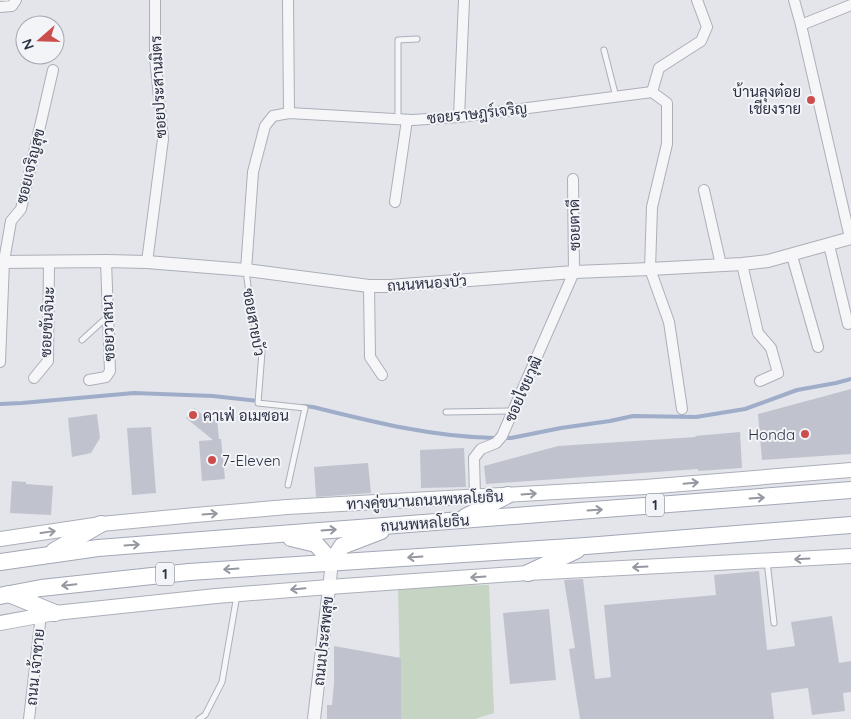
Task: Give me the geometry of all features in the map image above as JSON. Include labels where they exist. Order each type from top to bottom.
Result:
[{"type":"main road","name":"ทางคู่ขนานถนนพหลโยธิน","points":[[0,539],[101,524],[195,515],[645,487],[851,470]]},
{"type":"main road","name":"ถนนพหลโยธิน","points":[[0,562],[98,548],[851,490]]},
{"type":"main road","points":[[459,520],[508,495]]},
{"type":"main road","points":[[46,556],[101,524]]},
{"type":"main road","name":"1","points":[[5,595],[40,588],[190,572],[586,546],[851,525]]},
{"type":"main road","points":[[268,534],[316,544],[332,562],[342,546],[394,526]]},
{"type":"main road","points":[[528,574],[586,546]]},
{"type":"main road","name":"1","points":[[0,623],[48,614],[237,594],[528,574],[851,556]]},
{"type":"main road","points":[[5,595],[48,614]]},
{"type":"street","points":[[0,7],[12,6],[16,0]]},
{"type":"street","name":"ซอยประสานมิตร","points":[[147,262],[163,138],[155,57],[155,0]]},
{"type":"street","points":[[288,0],[289,113]]},
{"type":"street","points":[[459,117],[464,0]]},
{"type":"street","points":[[682,409],[670,322],[650,269],[652,207],[667,144],[667,103],[652,92],[659,68],[701,41],[707,28],[697,0]]},
{"type":"street","points":[[794,0],[851,238]]},
{"type":"street","points":[[801,25],[851,5]]},
{"type":"street","name":"ซอยเจริญสุข","points":[[0,362],[2,261],[11,221],[21,209],[53,70]]},
{"type":"street","name":"ซอยราษฎร์เจริญ","points":[[246,270],[253,172],[265,126],[274,116],[289,113],[402,119],[459,117],[652,92]]},
{"type":"street","points":[[395,202],[402,119]]},
{"type":"street","name":"ซอยตาดี","points":[[573,179],[574,272]]},
{"type":"street","points":[[704,190],[721,265]]},
{"type":"street","name":"ถนนหนองบัว","points":[[2,261],[147,262],[246,270],[368,286],[390,286],[574,272],[742,264],[792,256],[851,238]]},
{"type":"street","points":[[829,245],[848,324]]},
{"type":"street","points":[[792,256],[818,347]]},
{"type":"street","name":"ซอยวาสนา","points":[[89,380],[106,377],[110,371],[106,261]]},
{"type":"street","name":"ซอยขันจินะ","points":[[34,378],[48,361],[50,262]]},
{"type":"street","points":[[742,264],[758,333],[771,348],[778,373],[760,381]]},
{"type":"street","name":"ซอยไชยวุฒิ","points":[[475,497],[474,458],[481,448],[496,443],[502,436],[574,272]]},
{"type":"street","points":[[368,286],[370,357],[382,375]]},
{"type":"street","name":"ถนนประสพสุข","points":[[314,719],[332,562]]},
{"type":"street","name":"ถนน เจ้าชาย","points":[[29,719],[48,614]]},
{"type":"lane","points":[[402,119],[398,40],[417,39]]},
{"type":"lane","points":[[604,50],[616,96]]},
{"type":"lane","name":"ซอยสายบัว","points":[[246,270],[252,315],[262,352],[258,403],[305,408],[288,485]]},
{"type":"lane","points":[[82,340],[108,316]]},
{"type":"lane","points":[[446,412],[514,411]]},
{"type":"lane","points":[[766,561],[774,623]]},
{"type":"lane","points":[[199,719],[205,715],[222,682],[237,594]]},
{"type":"green space","points":[[489,585],[494,713],[475,719],[401,719],[398,587]]},
{"type":"building","name":"Honda","points":[[851,389],[851,454],[762,460],[758,414]]},
{"type":"building","name":"7-Eleven","points":[[194,408],[209,420],[217,419],[225,479],[202,481],[199,441],[213,440],[186,418]]},
{"type":"building","points":[[97,414],[100,438],[91,453],[72,457],[68,418]]},
{"type":"building","points":[[151,427],[156,493],[132,495],[127,428]]},
{"type":"building","points":[[740,432],[742,468],[698,471],[698,469],[486,484],[484,466],[558,446],[696,437]]},
{"type":"building","points":[[464,448],[466,487],[421,488],[420,450]]},
{"type":"building","points":[[368,463],[371,493],[316,497],[314,467]]},
{"type":"building","points":[[12,481],[53,486],[51,515],[10,513]]},
{"type":"building","points":[[759,571],[767,650],[795,646],[791,622],[832,616],[839,663],[851,661],[851,692],[843,693],[845,711],[812,715],[808,688],[771,693],[774,719],[580,719],[569,649],[575,648],[564,580],[583,579],[595,679],[611,677],[604,605],[716,595],[714,575]]},
{"type":"building","points":[[549,609],[556,680],[510,684],[503,613]]},
{"type":"building","points":[[334,646],[401,658],[401,719],[327,719],[327,705],[332,705]]},
{"type":"waterway","points":[[505,438],[633,416],[696,417],[745,409],[797,390],[851,379]]},
{"type":"waterway","points":[[0,404],[134,393],[213,396],[259,401]]},
{"type":"waterway","points":[[303,406],[426,432],[495,438]]},
{"type":"place","name":"บ้านลุงต๋อย เชียงราย","points":[[811,100]]},
{"type":"place","name":"คาเฟ่ อเมซอน","points":[[193,415]]},
{"type":"place","name":"Honda","points":[[805,434]]},
{"type":"place","name":"7-Eleven","points":[[212,460]]}]
